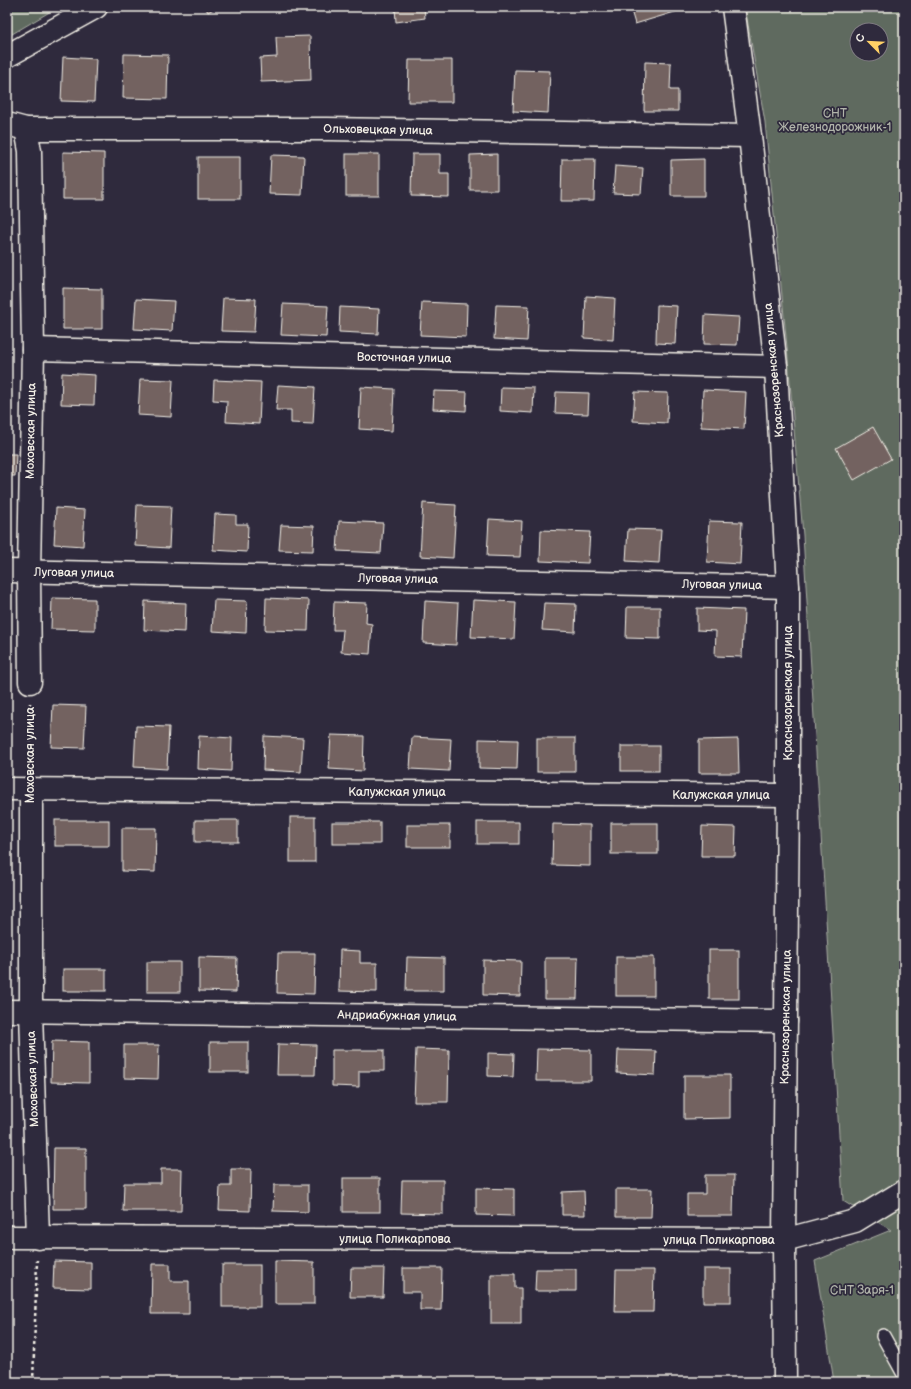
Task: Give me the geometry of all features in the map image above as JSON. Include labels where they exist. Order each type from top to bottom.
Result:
[{"type":"street","points":[[7,56],[96,7]]},
{"type":"street","name":"Краснозоренская улица","points":[[733,7],[750,136],[776,367],[788,587],[788,795],[784,1240],[786,1382]]},
{"type":"street","name":"Ольховецкая улица","points":[[17,126],[328,129],[750,136]]},
{"type":"street","name":"Моховская улица","points":[[17,126],[30,151],[33,349],[29,572],[30,682]]},
{"type":"street","name":"Восточная улица","points":[[33,349],[776,367]]},
{"type":"street","name":"Луговая улица","points":[[7,571],[788,587]]},
{"type":"street","name":"Калужская улица","points":[[7,789],[788,795]]},
{"type":"street","name":"Моховская улица","points":[[31,790],[32,1012],[38,1238]]},
{"type":"street","name":"Андриабужная улица","points":[[7,1012],[786,1021]]},
{"type":"street","name":"улица Поликарпова","points":[[7,1237],[784,1240],[855,1221],[904,1191]]},
{"type":"lane","points":[[882,1336],[904,1374]]},
{"type":"path","name":"Моховская улица","points":[[30,682],[31,790]]},
{"type":"path","points":[[33,1382],[38,1238]]},
{"type":"green space","points":[[7,7],[58,7],[7,37]]},
{"type":"green space","points":[[745,7],[904,7],[904,1382],[834,1382],[815,1261],[891,1230],[843,1201],[803,535],[787,347],[765,122]]},
{"type":"building","points":[[205,7],[217,7],[208,12]]},
{"type":"building","points":[[395,7],[424,7],[425,18],[396,22]]},
{"type":"building","points":[[630,7],[687,7],[688,8],[635,24]]},
{"type":"building","points":[[310,36],[311,80],[261,82],[260,58],[277,57],[276,37]]},
{"type":"building","points":[[124,54],[168,55],[167,99],[123,98]]},
{"type":"building","points":[[63,57],[96,59],[94,102],[61,101]]},
{"type":"building","points":[[409,60],[452,60],[452,102],[408,102]]},
{"type":"building","points":[[645,62],[671,63],[670,90],[678,90],[678,111],[644,111]]},
{"type":"building","points":[[515,70],[550,71],[548,113],[513,111]]},
{"type":"building","points":[[63,152],[104,153],[104,199],[63,199]]},
{"type":"building","points":[[346,154],[379,154],[379,196],[346,196]]},
{"type":"building","points":[[412,154],[440,154],[440,174],[449,174],[449,197],[411,196]]},
{"type":"building","points":[[497,154],[497,190],[470,190],[470,155]]},
{"type":"building","points":[[271,155],[304,156],[302,195],[269,194]]},
{"type":"building","points":[[198,157],[240,157],[240,199],[198,199]]},
{"type":"building","points":[[562,159],[595,159],[594,201],[561,201]]},
{"type":"building","points":[[704,159],[704,196],[671,196],[671,160]]},
{"type":"building","points":[[615,166],[643,168],[641,194],[613,193]]},
{"type":"building","points":[[63,288],[102,289],[102,329],[63,329]]},
{"type":"building","points":[[586,296],[615,298],[613,340],[584,338]]},
{"type":"building","points":[[223,298],[256,299],[254,332],[221,331]]},
{"type":"building","points":[[136,299],[174,301],[172,331],[134,329]]},
{"type":"building","points":[[422,302],[467,304],[466,337],[420,335]]},
{"type":"building","points":[[283,304],[328,306],[326,337],[281,335]]},
{"type":"building","points":[[496,305],[529,306],[527,341],[494,339]]},
{"type":"building","points":[[657,305],[677,306],[675,344],[656,343]]},
{"type":"building","points":[[340,307],[379,309],[378,334],[339,332]]},
{"type":"building","points":[[705,315],[739,317],[737,345],[704,344]]},
{"type":"building","points":[[62,373],[95,375],[94,405],[61,404]]},
{"type":"building","points":[[140,379],[173,380],[171,417],[138,415]]},
{"type":"building","points":[[214,380],[261,382],[259,424],[226,422],[227,401],[213,400]]},
{"type":"building","points":[[278,385],[315,387],[313,424],[291,423],[291,410],[276,410]]},
{"type":"building","points":[[361,387],[394,389],[392,431],[359,429]]},
{"type":"building","points":[[501,387],[534,388],[533,413],[500,411]]},
{"type":"building","points":[[703,390],[746,392],[744,429],[701,427]]},
{"type":"building","points":[[434,391],[467,392],[466,411],[433,409]]},
{"type":"building","points":[[556,392],[589,393],[588,414],[555,413]]},
{"type":"building","points":[[635,392],[668,393],[667,423],[633,421]]},
{"type":"building","points":[[873,427],[891,459],[854,480],[836,448]]},
{"type":"building","points":[[7,454],[16,454],[15,476],[7,476]]},
{"type":"building","points":[[423,503],[456,505],[453,558],[420,556]]},
{"type":"building","points":[[137,505],[171,506],[169,548],[135,546]]},
{"type":"building","points":[[56,508],[85,510],[83,546],[54,544]]},
{"type":"building","points":[[215,514],[236,515],[236,524],[248,524],[247,552],[213,550]]},
{"type":"building","points":[[489,519],[522,521],[520,557],[487,556]]},
{"type":"building","points":[[339,521],[383,523],[381,553],[337,551]]},
{"type":"building","points":[[709,521],[742,522],[740,564],[707,562]]},
{"type":"building","points":[[281,525],[314,526],[313,551],[279,550]]},
{"type":"building","points":[[628,529],[661,530],[659,563],[626,561]]},
{"type":"building","points":[[541,530],[590,532],[588,563],[540,561]]},
{"type":"building","points":[[52,598],[95,599],[95,630],[51,629]]},
{"type":"building","points":[[266,598],[309,600],[308,631],[265,630]]},
{"type":"building","points":[[214,600],[247,601],[246,633],[212,631]]},
{"type":"building","points":[[473,600],[516,602],[514,639],[471,637]]},
{"type":"building","points":[[145,601],[186,603],[185,632],[144,630]]},
{"type":"building","points":[[425,601],[458,603],[456,645],[423,643]]},
{"type":"building","points":[[334,602],[367,603],[366,623],[372,624],[370,654],[341,652],[343,630],[333,630]]},
{"type":"building","points":[[544,603],[576,604],[575,632],[542,630]]},
{"type":"building","points":[[627,607],[660,607],[660,639],[626,638]]},
{"type":"building","points":[[697,608],[744,610],[742,657],[715,656],[716,631],[697,630]]},
{"type":"building","points":[[53,705],[86,706],[84,748],[51,747]]},
{"type":"building","points":[[136,726],[169,727],[167,769],[134,767]]},
{"type":"building","points":[[331,735],[364,736],[363,771],[329,769]]},
{"type":"building","points":[[199,736],[232,738],[231,771],[198,769]]},
{"type":"building","points":[[264,736],[303,738],[301,772],[263,770]]},
{"type":"building","points":[[412,737],[451,739],[449,771],[410,769]]},
{"type":"building","points":[[537,738],[575,738],[575,772],[537,772]]},
{"type":"building","points":[[479,739],[518,740],[517,769],[479,768]]},
{"type":"building","points":[[738,739],[739,773],[699,773],[699,740]]},
{"type":"building","points":[[621,746],[659,746],[659,771],[621,771]]},
{"type":"building","points":[[290,817],[315,817],[315,862],[290,862]]},
{"type":"building","points":[[55,820],[109,820],[109,846],[55,846]]},
{"type":"building","points":[[195,820],[238,820],[238,842],[195,842]]},
{"type":"building","points":[[332,822],[380,822],[380,844],[332,844]]},
{"type":"building","points":[[477,822],[519,822],[519,844],[477,844]]},
{"type":"building","points":[[611,823],[658,823],[658,854],[611,854]]},
{"type":"building","points":[[553,824],[590,825],[590,866],[552,865]]},
{"type":"building","points":[[407,825],[450,825],[450,847],[407,847]]},
{"type":"building","points":[[702,826],[736,827],[735,856],[701,856]]},
{"type":"building","points":[[122,828],[156,828],[155,872],[122,871]]},
{"type":"building","points":[[340,950],[360,951],[360,963],[377,963],[377,992],[339,991]]},
{"type":"building","points":[[709,950],[739,950],[739,999],[709,999]]},
{"type":"building","points":[[278,953],[315,953],[314,994],[277,993]]},
{"type":"building","points":[[199,957],[237,958],[236,992],[199,991]]},
{"type":"building","points":[[407,957],[444,958],[444,991],[406,991]]},
{"type":"building","points":[[616,957],[654,957],[654,996],[616,996]]},
{"type":"building","points":[[545,958],[578,958],[577,999],[545,999]]},
{"type":"building","points":[[483,960],[521,961],[520,996],[483,995]]},
{"type":"building","points":[[147,962],[180,962],[180,992],[147,992]]},
{"type":"building","points":[[63,969],[106,969],[106,991],[63,991]]},
{"type":"building","points":[[52,1041],[89,1042],[89,1083],[51,1082]]},
{"type":"building","points":[[210,1042],[248,1042],[248,1072],[210,1072]]},
{"type":"building","points":[[278,1044],[316,1045],[315,1075],[277,1075]]},
{"type":"building","points":[[124,1045],[159,1045],[158,1079],[124,1078]]},
{"type":"building","points":[[416,1049],[449,1050],[448,1102],[414,1102]]},
{"type":"building","points":[[537,1049],[591,1050],[591,1081],[536,1081]]},
{"type":"building","points":[[332,1050],[384,1050],[384,1071],[359,1071],[359,1087],[332,1086]]},
{"type":"building","points":[[618,1050],[656,1051],[655,1075],[617,1073]]},
{"type":"building","points":[[488,1053],[514,1054],[513,1077],[488,1076]]},
{"type":"building","points":[[684,1075],[730,1075],[730,1118],[684,1119]]},
{"type":"building","points":[[54,1148],[86,1148],[86,1209],[53,1209]]},
{"type":"building","points":[[161,1169],[182,1169],[181,1211],[123,1211],[124,1183],[161,1183]]},
{"type":"building","points":[[231,1169],[251,1169],[250,1211],[219,1210],[220,1186],[231,1186]]},
{"type":"building","points":[[705,1175],[734,1175],[733,1216],[687,1216],[687,1194],[705,1194]]},
{"type":"building","points":[[343,1178],[380,1178],[380,1212],[343,1212]]},
{"type":"building","points":[[402,1180],[443,1180],[443,1214],[401,1213]]},
{"type":"building","points":[[274,1185],[308,1185],[308,1212],[273,1211]]},
{"type":"building","points":[[476,1188],[514,1189],[514,1216],[476,1215]]},
{"type":"building","points":[[616,1189],[652,1189],[651,1217],[616,1217]]},
{"type":"building","points":[[584,1191],[585,1215],[562,1215],[562,1192]]},
{"type":"building","points":[[54,1261],[91,1262],[91,1289],[53,1288]]},
{"type":"building","points":[[275,1261],[314,1262],[314,1304],[275,1304]]},
{"type":"building","points":[[152,1264],[170,1264],[170,1281],[189,1281],[189,1314],[151,1314]]},
{"type":"building","points":[[222,1265],[260,1265],[260,1307],[222,1307]]},
{"type":"building","points":[[351,1268],[384,1268],[383,1297],[350,1297]]},
{"type":"building","points":[[403,1268],[442,1268],[441,1310],[420,1310],[420,1292],[403,1292]]},
{"type":"building","points":[[536,1269],[576,1269],[576,1291],[535,1291]]},
{"type":"building","points":[[703,1269],[731,1269],[731,1302],[703,1302]]},
{"type":"building","points":[[616,1270],[654,1270],[653,1312],[615,1312]]},
{"type":"building","points":[[491,1274],[515,1274],[515,1288],[521,1288],[521,1324],[491,1324]]},
{"type":"park label","name":"СНТ Железнодорожник-1","points":[[835,120]]},
{"type":"park label","name":"СНТ Заря-1","points":[[862,1290]]}]
